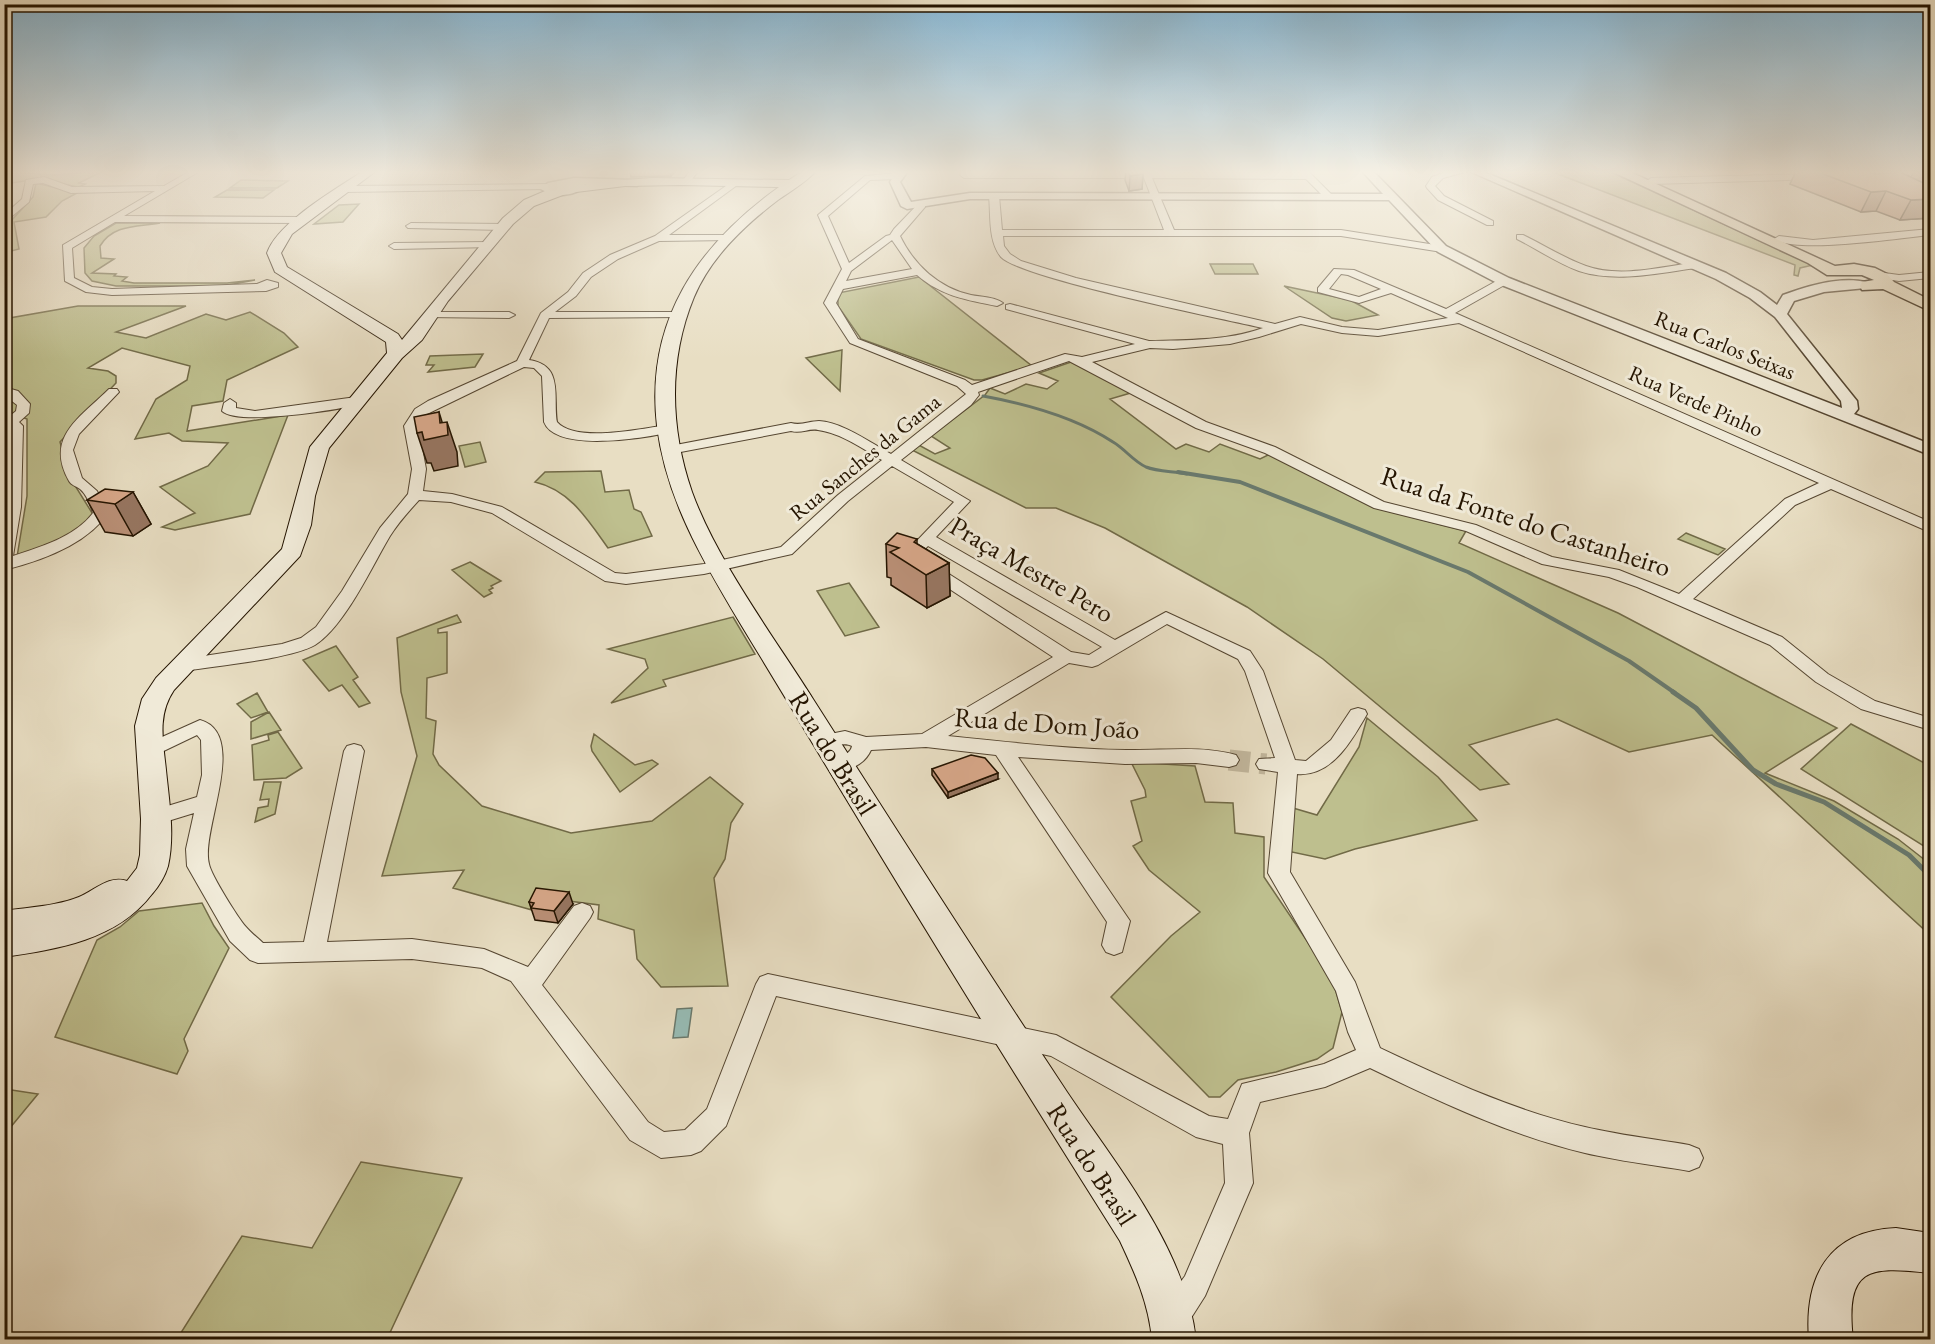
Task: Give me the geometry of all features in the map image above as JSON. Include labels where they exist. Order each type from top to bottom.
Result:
[{"type":"main road","points":[[285,234],[277,244],[274,253],[280,269],[291,277],[406,335]]},
{"type":"main road","points":[[4,944],[67,934],[88,927],[113,913],[134,894],[149,875],[153,866],[155,827],[149,751],[149,712],[165,684],[292,551],[320,447],[406,335],[498,234]]},
{"type":"main road","name":"Rua do Brasil","points":[[732,234],[696,279],[678,315],[667,358],[668,440],[683,493],[718,566],[1009,1036],[1134,1227],[1159,1279],[1175,1333]]},
{"type":"main road","points":[[1756,234],[1814,260],[1834,274],[1879,282],[1930,313]]},
{"type":"main road","points":[[1767,234],[1808,246],[1930,306]]},
{"type":"main road","points":[[1834,274],[1852,269]]},
{"type":"main road","points":[[4,924],[64,914],[102,900],[132,875],[155,827]]},
{"type":"main road","points":[[1830,1340],[1830,1304],[1838,1277],[1856,1257],[1879,1248],[1930,1253]]},
{"type":"street","points":[[84,234],[67,247],[69,279],[90,290],[123,292],[257,287],[291,277]]},
{"type":"street","points":[[522,363],[545,315],[572,294],[587,275],[614,257],[664,234]]},
{"type":"street","points":[[833,234],[835,249],[847,269]]},
{"type":"street","points":[[896,234],[893,239],[847,269],[830,303],[854,341],[961,383],[971,390]]},
{"type":"street","points":[[996,234],[999,246],[1006,256],[1034,269],[1276,328]]},
{"type":"street","points":[[1347,234],[1442,249]]},
{"type":"street","name":"Rua Carlos Seixas","points":[[1427,234],[1442,249],[1504,281],[1930,450]]},
{"type":"street","points":[[1622,234],[1721,276],[1772,292],[1879,282],[1930,274]]},
{"type":"street","points":[[1808,246],[1915,234]]},
{"type":"street","points":[[1521,237],[1592,271],[1627,272],[1696,265]]},
{"type":"street","points":[[658,238],[727,238]]},
{"type":"street","points":[[893,239],[920,271],[943,289],[997,303]]},
{"type":"street","points":[[394,246],[489,245]]},
{"type":"street","points":[[839,286],[920,271]]},
{"type":"street","name":"Rua Verde Pinho","points":[[1392,289],[1359,300],[1322,290],[1338,271],[1350,272],[1392,289],[1930,527]]},
{"type":"street","points":[[1772,292],[1813,286],[1834,274]]},
{"type":"street","points":[[1445,314],[1504,281]]},
{"type":"street","points":[[1772,292],[1780,314],[1849,401],[1850,409],[1842,416]]},
{"type":"street","points":[[1772,292],[1780,314]]},
{"type":"street","points":[[1010,307],[1150,344],[1214,342],[1255,335],[1300,320],[1342,330],[1378,333],[1459,320]]},
{"type":"street","points":[[406,335],[509,315]]},
{"type":"street","points":[[545,315],[678,315]]},
{"type":"street","name":"Rua Sanches da Gama","points":[[415,495],[452,498],[497,510],[611,578],[626,579],[704,569],[786,551],[834,506],[966,402],[973,395],[971,390],[1032,369],[1150,344]]},
{"type":"street","name":"Rua da Fonte do Castanheiro","points":[[1075,359],[1202,425],[1270,450],[1379,505],[1472,528],[1548,561],[1613,573],[1682,600],[1776,641],[1822,678],[1868,705],[1930,724]]},
{"type":"street","points":[[184,664],[283,649],[307,642],[322,631],[350,592],[385,531],[415,495],[419,469],[411,426],[420,412],[432,404],[522,363],[538,365],[548,375],[551,423],[557,430],[598,437],[668,440],[791,427],[798,429],[818,425],[849,435],[963,501],[926,538]]},
{"type":"street","points":[[4,391],[13,394],[24,404],[22,413],[8,419],[16,426],[4,564],[80,533],[102,513],[85,484],[76,481],[67,460],[67,445],[73,434],[113,392]]},
{"type":"street","points":[[230,403],[229,411],[255,415],[356,401]]},
{"type":"street","points":[[1682,600],[1790,502],[1831,483]]},
{"type":"street","name":"Praça Mestre Pero","points":[[926,538],[1115,647],[1092,662],[1066,657],[919,562],[918,548],[926,538]]},
{"type":"street","points":[[1115,647],[1166,617],[1244,654],[1254,671],[1288,767],[1279,873],[1347,989],[1360,1032],[1371,1056],[1438,1088],[1542,1128],[1585,1140],[1689,1158]]},
{"type":"street","points":[[926,740],[1066,657]]},
{"type":"street","points":[[1266,764],[1310,768],[1327,756],[1347,734],[1358,714]]},
{"type":"street","points":[[149,751],[200,726],[212,738],[212,775],[204,803],[197,849],[198,866],[238,934],[258,953],[412,949],[484,959],[519,974],[639,1131],[661,1145],[691,1142],[717,1117],[768,984],[1056,1046],[1205,1128],[1236,1133]]},
{"type":"street","name":"Rua de Dom João","points":[[826,741],[848,737],[862,744],[926,740],[1003,750],[1125,758],[1196,756],[1229,760]]},
{"type":"street","points":[[840,764],[858,757],[862,751],[862,744]]},
{"type":"street","points":[[1003,750],[1119,921],[1114,945]]},
{"type":"street","points":[[314,950],[354,751]]},
{"type":"street","points":[[155,827],[204,803]]},
{"type":"street","points":[[528,984],[582,912]]},
{"type":"street","points":[[1175,1333],[1239,1183],[1236,1133],[1251,1092],[1325,1075],[1371,1056]]},
{"type":"green space","points":[[5,234],[16,234],[19,249],[7,252],[5,271]]},
{"type":"green space","points":[[112,234],[100,246],[101,258],[114,259],[92,273],[116,274],[114,276],[127,277],[122,281],[134,283],[227,283],[255,280],[223,286],[116,286],[92,281],[85,273],[84,248],[94,236]]},
{"type":"green space","points":[[1713,234],[1745,234],[1813,265],[1800,268],[1798,276],[1794,275],[1795,265]]},
{"type":"green space","points":[[1210,264],[1253,264],[1258,274],[1215,274]]},
{"type":"green space","points":[[919,277],[1032,366],[982,380],[974,380],[861,339],[838,306],[838,293]]},
{"type":"green space","points":[[1284,286],[1350,300],[1378,315],[1346,321],[1332,318]]},
{"type":"green space","points":[[78,306],[186,306],[116,332],[146,338],[206,314],[226,320],[250,312],[284,333],[298,347],[227,380],[223,401],[192,406],[187,431],[288,415],[250,514],[175,530],[162,527],[195,513],[160,487],[208,466],[228,443],[182,441],[169,433],[135,439],[156,399],[187,380],[190,366],[122,348],[88,368],[108,371],[116,376],[116,383],[60,442],[69,476],[94,516],[77,532],[17,557],[27,496],[27,419],[5,411],[4,319]]},
{"type":"green space","points":[[842,350],[840,391],[806,358]]},
{"type":"green space","points":[[483,354],[475,367],[428,372],[434,365],[426,365],[430,356]]},
{"type":"green space","points":[[1071,362],[1134,392],[1110,399],[1176,449],[1186,444],[1209,452],[1220,444],[1260,459],[1270,454],[1376,508],[1466,531],[1459,543],[1618,613],[1837,728],[1765,773],[1834,801],[1898,839],[1930,864],[1930,935],[1712,735],[1629,752],[1557,719],[1469,745],[1509,784],[1480,790],[1323,659],[1247,607],[1105,528],[1056,508],[1026,508],[912,450],[917,444],[935,454],[950,448],[931,436],[985,395],[990,388],[1005,394],[1026,384],[1047,389],[1058,381],[1039,373]]},
{"type":"green space","points":[[480,442],[486,462],[465,467],[459,446]]},
{"type":"green space","points":[[601,471],[605,492],[629,490],[634,509],[641,512],[652,536],[608,548],[568,499],[547,486],[535,482],[545,472]]},
{"type":"green space","points":[[1686,533],[1725,549],[1718,555],[1678,539]]},
{"type":"green space","points":[[470,562],[501,581],[491,586],[493,588],[489,590],[492,593],[484,597],[452,570]]},
{"type":"green space","points":[[849,583],[879,627],[845,636],[817,591]]},
{"type":"green space","points":[[457,615],[461,622],[438,629],[438,633],[447,632],[447,673],[427,678],[426,718],[436,721],[433,754],[439,765],[482,806],[571,833],[652,821],[710,777],[743,804],[731,823],[725,859],[714,878],[728,986],[661,987],[637,959],[634,930],[598,919],[599,905],[538,897],[532,910],[453,888],[464,870],[382,876],[417,756],[401,692],[397,638]]},
{"type":"green space","points":[[733,617],[755,654],[663,680],[666,686],[611,703],[648,668],[645,659],[608,649]]},
{"type":"green space","points":[[336,646],[358,677],[353,680],[370,703],[359,707],[342,685],[329,691],[303,660]]},
{"type":"green space","points":[[257,693],[268,712],[251,718],[237,704]]},
{"type":"green space","points":[[269,712],[281,730],[251,739],[251,722]]},
{"type":"green space","points":[[1367,718],[1438,777],[1477,820],[1355,849],[1325,859],[1287,851],[1293,808],[1317,815],[1359,747]]},
{"type":"green space","points":[[1851,724],[1930,766],[1930,850],[1801,769]]},
{"type":"green space","points":[[278,732],[302,768],[286,778],[254,780],[252,745],[269,740],[268,735]]},
{"type":"green space","points":[[594,734],[635,765],[652,760],[658,764],[620,792],[592,751]]},
{"type":"green space","points":[[1131,762],[1195,766],[1205,802],[1233,803],[1235,833],[1264,837],[1264,877],[1332,978],[1342,1012],[1333,1048],[1317,1059],[1276,1072],[1238,1080],[1220,1097],[1209,1097],[1111,997],[1171,936],[1200,912],[1149,870],[1133,846],[1142,841],[1131,801],[1146,797],[1145,790]]},
{"type":"green space","points":[[264,782],[281,782],[275,814],[255,822],[258,808],[268,806],[269,799],[260,800]]},
{"type":"green space","points":[[202,903],[229,948],[184,1039],[188,1051],[177,1074],[55,1037],[97,940],[120,927],[139,911]]},
{"type":"green space","points":[[4,1089],[38,1094],[5,1134]]},
{"type":"green space","points":[[361,1162],[462,1178],[387,1339],[177,1339],[242,1236],[312,1248]]},
{"type":"water","points":[[692,1008],[688,1037],[673,1038],[677,1009]]},
{"type":"building","points":[[439,412],[440,423],[447,422],[448,435],[424,440],[422,432],[417,433],[414,417]]},
{"type":"building","points":[[105,489],[133,492],[115,504],[87,500]]},
{"type":"building","points":[[897,533],[917,539],[914,542],[949,563],[926,575],[890,552],[899,548],[886,544]]},
{"type":"building","points":[[971,755],[985,758],[998,773],[948,792],[932,769]]},
{"type":"building","points":[[536,888],[569,892],[554,911],[531,908],[534,903],[529,902]]},
{"type":"waterway","points":[[983,396],[1033,407],[1083,425],[1113,442],[1146,467],[1187,474]]},
{"type":"waterway","points":[[1178,472],[1240,482],[1468,572],[1629,661],[1675,693]]},
{"type":"waterway","points":[[1673,692],[1696,708],[1753,770],[1776,784],[1824,802],[1909,855],[1930,876]]},
{"type":"tunnel","points":[[1229,760],[1266,764]]}]
